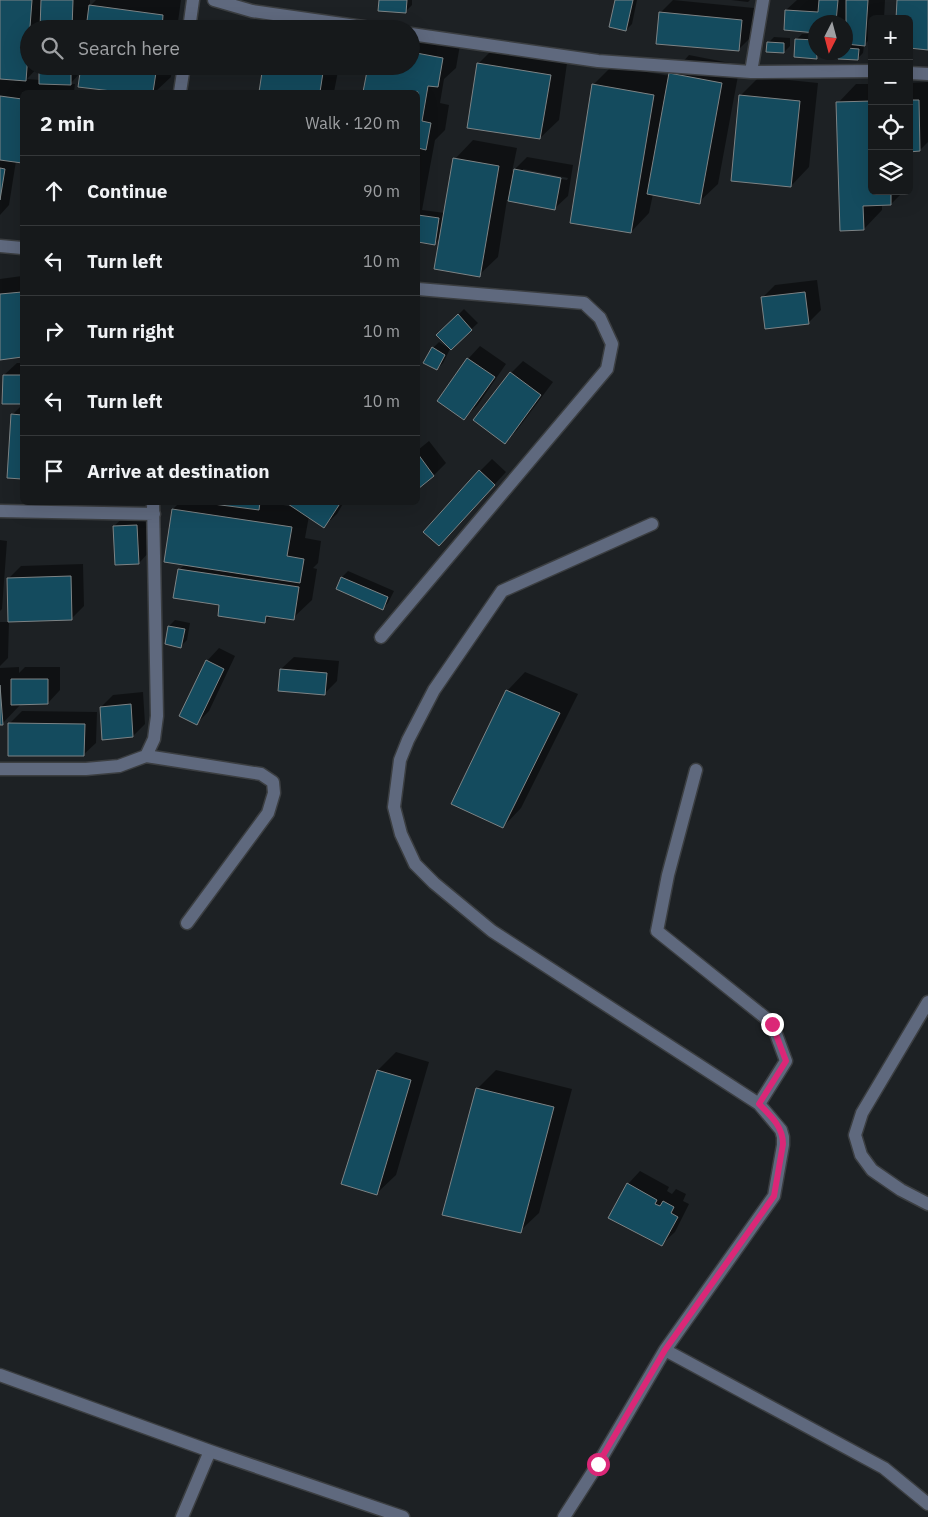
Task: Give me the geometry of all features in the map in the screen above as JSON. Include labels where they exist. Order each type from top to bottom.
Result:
[{"type":"street","points":[[190,20],[193,0]]},
{"type":"street","points":[[214,0],[252,10],[318,20]]},
{"type":"street","points":[[751,72],[763,0]]},
{"type":"street","points":[[420,35],[598,61],[751,72],[868,71]]},
{"type":"street","points":[[913,73],[928,74]]},
{"type":"street","points":[[180,90],[183,75]]},
{"type":"street","points":[[0,246],[20,248]]},
{"type":"street","points":[[381,637],[608,369],[612,344],[600,318],[584,303],[420,289]]},
{"type":"street","points":[[0,511],[153,508],[156,716],[154,739],[146,756]]},
{"type":"street","points":[[564,1517],[665,1350],[774,1196],[783,1137],[777,1124],[759,1104],[492,932],[434,883],[415,864],[402,834],[394,807],[400,760],[408,740],[434,690],[502,591],[652,524]]},
{"type":"street","points":[[0,768],[86,769],[119,766],[146,756],[261,774],[272,782],[274,793],[268,813],[187,923]]},
{"type":"street","points":[[696,770],[668,875],[657,931],[772,1024],[786,1061],[759,1104]]},
{"type":"street","points":[[928,1002],[862,1112],[854,1135],[860,1154],[872,1170],[900,1190],[928,1204]]},
{"type":"street","points":[[665,1350],[884,1468],[928,1504]]},
{"type":"street","points":[[0,1375],[210,1451],[403,1517]]},
{"type":"street","points":[[182,1517],[210,1451]]},
{"type":"building","points":[[0,0],[32,0],[31,20],[20,20],[20,75],[26,75],[26,81],[0,79]]},
{"type":"building","points":[[41,0],[73,0],[72,20],[40,20]]},
{"type":"building","points":[[379,0],[407,0],[406,13],[378,11]]},
{"type":"building","points":[[615,0],[633,0],[626,31],[609,27]]},
{"type":"building","points":[[819,0],[838,0],[837,15],[808,15],[808,32],[784,30],[785,10],[818,12]]},
{"type":"building","points":[[846,0],[868,0],[865,46],[853,45],[853,15],[846,15]]},
{"type":"building","points":[[897,0],[928,0],[928,50],[913,48],[913,15],[896,15]]},
{"type":"building","points":[[89,5],[163,15],[163,20],[87,20]]},
{"type":"building","points":[[659,12],[742,20],[739,51],[656,44]]},
{"type":"building","points":[[795,39],[808,40],[808,58],[794,57]]},
{"type":"building","points":[[767,42],[784,43],[784,53],[766,52]]},
{"type":"building","points":[[853,49],[859,49],[858,60],[853,60]]},
{"type":"building","points":[[420,54],[443,58],[438,87],[428,86],[422,121],[431,123],[426,150],[420,148],[420,90],[363,90],[366,75],[420,75]]},
{"type":"building","points":[[477,63],[551,75],[540,139],[467,128]]},
{"type":"building","points":[[669,73],[722,83],[700,204],[647,194]]},
{"type":"building","points":[[39,75],[71,75],[71,85],[39,84]]},
{"type":"building","points":[[80,75],[156,75],[153,90],[103,90],[78,87]]},
{"type":"building","points":[[262,75],[323,75],[320,90],[259,90]]},
{"type":"building","points":[[592,84],[654,95],[631,233],[570,223]]},
{"type":"building","points":[[739,95],[800,101],[791,187],[731,181]]},
{"type":"building","points":[[0,96],[20,99],[20,163],[0,160]]},
{"type":"building","points":[[913,100],[919,100],[920,151],[913,152]]},
{"type":"building","points":[[868,101],[868,195],[891,195],[891,205],[863,206],[864,230],[840,231],[836,102]]},
{"type":"building","points":[[453,158],[499,166],[480,277],[434,269]]},
{"type":"building","points":[[0,168],[5,169],[0,200]]},
{"type":"building","points":[[514,169],[561,178],[555,210],[508,201]]},
{"type":"building","points":[[420,215],[439,218],[435,245],[420,242]]},
{"type":"building","points":[[20,292],[20,357],[0,360],[0,294]]},
{"type":"building","points":[[805,292],[809,324],[765,329],[761,297]]},
{"type":"building","points":[[458,314],[472,330],[451,350],[436,335]]},
{"type":"building","points":[[432,347],[445,355],[437,370],[423,363]]},
{"type":"building","points":[[467,358],[495,377],[464,420],[437,401]]},
{"type":"building","points":[[510,372],[541,395],[505,444],[473,420]]},
{"type":"building","points":[[3,375],[20,375],[20,404],[2,404]]},
{"type":"building","points":[[11,414],[20,415],[20,479],[7,478]]},
{"type":"building","points":[[420,457],[434,476],[420,487]]},
{"type":"building","points":[[479,470],[495,485],[439,546],[423,532]]},
{"type":"building","points":[[221,505],[260,505],[259,510]]},
{"type":"building","points":[[290,505],[339,505],[324,528]]},
{"type":"building","points":[[172,509],[292,527],[287,556],[304,559],[300,583],[164,562]]},
{"type":"building","points":[[137,525],[139,564],[115,565],[113,526]]},
{"type":"building","points":[[178,569],[299,587],[294,620],[266,616],[265,623],[218,616],[219,605],[173,598]]},
{"type":"building","points":[[71,576],[72,620],[8,622],[7,578]]},
{"type":"building","points":[[341,577],[388,597],[383,610],[336,589]]},
{"type":"building","points":[[168,626],[185,629],[181,648],[165,644]]},
{"type":"building","points":[[206,660],[224,669],[197,725],[179,716]]},
{"type":"building","points":[[280,669],[327,673],[325,695],[278,691]]},
{"type":"building","points":[[11,679],[48,679],[48,704],[11,705]]},
{"type":"building","points":[[0,685],[3,725],[0,725]]},
{"type":"building","points":[[506,690],[560,713],[503,828],[451,804]]},
{"type":"building","points":[[131,704],[133,737],[102,740],[100,707]]},
{"type":"building","points":[[8,723],[85,724],[84,756],[8,756]]},
{"type":"building","points":[[377,1070],[411,1080],[377,1195],[341,1184]]},
{"type":"building","points":[[476,1088],[554,1107],[521,1233],[442,1215]]},
{"type":"building","points":[[627,1183],[657,1200],[655,1204],[660,1206],[663,1201],[674,1207],[671,1213],[678,1217],[662,1246],[608,1218]]},
{"type":"route","points":[[598,1464],[665,1350],[774,1196],[783,1137],[781,1130],[759,1104],[786,1061],[772,1024]]}]
